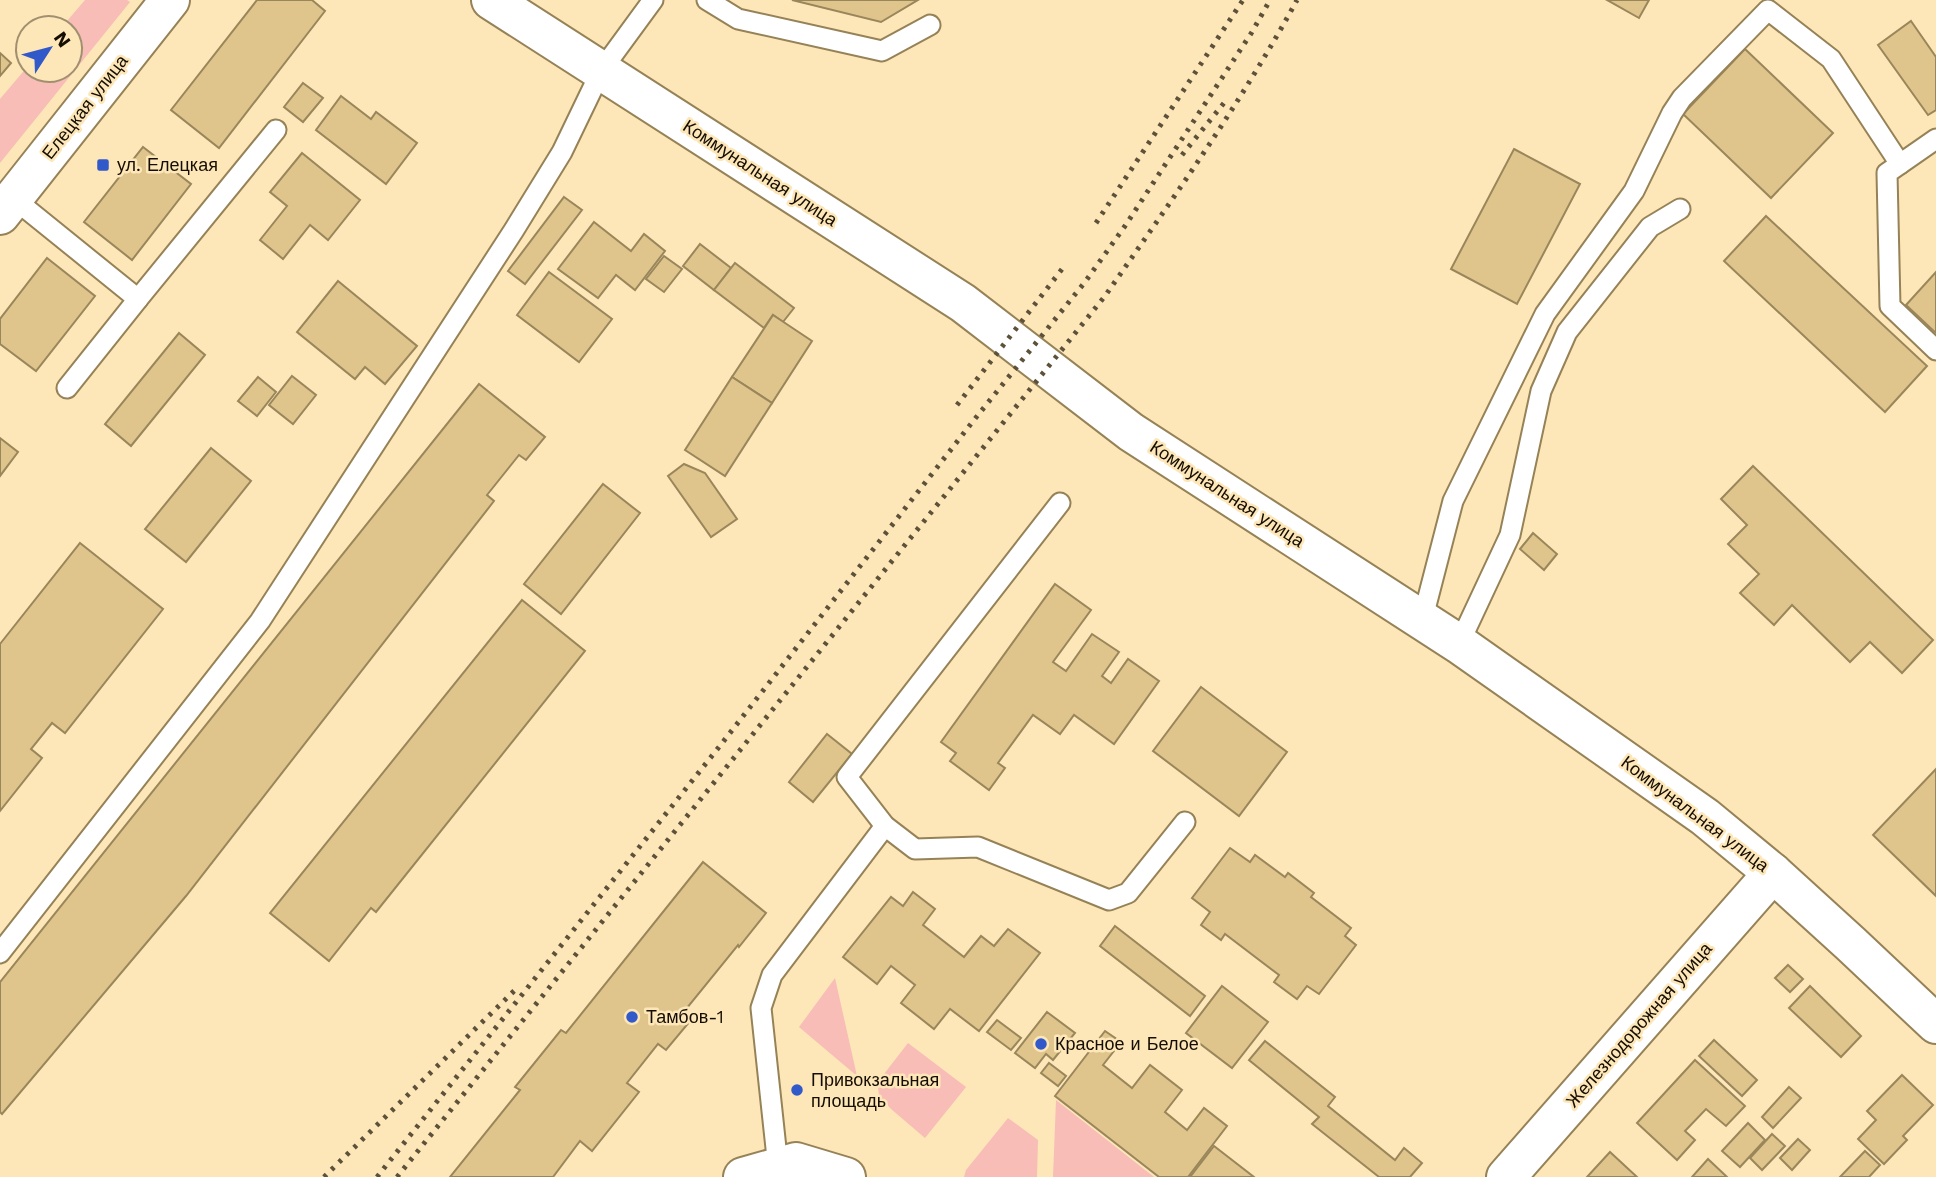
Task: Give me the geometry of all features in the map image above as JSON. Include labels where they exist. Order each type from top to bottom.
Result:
[{"type":"main road","name":"Елецкая улица","points":[[7,207],[170,0]]},
{"type":"main road","name":"Коммунальная улица","points":[[491,0],[963,303],[1131,432],[1459,644],[1705,817],[1773,873],[1936,1024]]},
{"type":"main road","name":"Железнодорожная улица","points":[[1506,1177],[1773,873]]},
{"type":"main road","points":[[761,1172],[796,1162],[846,1177]]},
{"type":"lane","points":[[0,953],[260,621],[528,208],[562,152],[601,71],[653,0]]},
{"type":"lane","points":[[707,0],[738,19],[882,51],[930,25]]},
{"type":"lane","points":[[1422,621],[1454,501],[1545,314],[1634,191],[1682,98],[1764,5],[1831,59],[1900,164]]},
{"type":"lane","points":[[67,388],[276,130]]},
{"type":"lane","points":[[1936,138],[1887,173],[1890,306],[1936,350]]},
{"type":"lane","points":[[7,207],[138,299]]},
{"type":"lane","points":[[1459,644],[1510,535],[1541,391],[1567,332],[1650,227],[1680,209]]},
{"type":"lane","points":[[1060,503],[847,777],[885,826],[915,849],[978,847],[1109,900],[1128,893],[1185,822]]},
{"type":"lane","points":[[761,1172],[761,1007],[772,975],[885,826]]},
{"type":"shaded area","points":[[85,0],[130,2],[84,59],[84,14],[73,14]]},
{"type":"shaded area","points":[[14,82],[64,84],[0,163],[0,99]]},
{"type":"shaded area","points":[[835,978],[857,1076],[799,1027]]},
{"type":"shaded area","points":[[908,1043],[966,1087],[925,1138],[879,1096],[878,1087],[884,1074]]},
{"type":"shaded area","points":[[1056,1100],[1154,1177],[1053,1177]]},
{"type":"shaded area","points":[[1008,1118],[1038,1140],[1037,1177],[964,1177],[966,1170]]},
{"type":"building","points":[[257,0],[312,0],[325,11],[219,148],[171,110]]},
{"type":"building","points":[[792,0],[918,0],[881,22]]},
{"type":"building","points":[[1607,0],[1649,0],[1639,18]]},
{"type":"building","points":[[1911,21],[1936,57],[1936,110],[1928,115],[1878,45]]},
{"type":"building","points":[[1745,49],[1833,133],[1771,198],[1683,114]]},
{"type":"building","points":[[0,53],[11,63],[0,76]]},
{"type":"building","points":[[303,83],[323,98],[303,122],[284,107]]},
{"type":"building","points":[[341,96],[371,119],[376,112],[417,143],[386,184],[316,130]]},
{"type":"building","points":[[143,147],[191,184],[132,260],[84,222]]},
{"type":"building","points":[[1514,149],[1580,184],[1517,304],[1451,269]]},
{"type":"building","points":[[302,153],[360,200],[328,240],[310,225],[283,259],[260,240],[287,206],[270,192]]},
{"type":"building","points":[[564,197],[582,210],[525,284],[508,271]]},
{"type":"building","points":[[1766,216],[1927,366],[1885,412],[1724,261]]},
{"type":"building","points":[[594,222],[631,251],[644,234],[665,251],[635,290],[616,275],[598,298],[558,269]]},
{"type":"building","points":[[700,244],[731,268],[714,290],[683,266]]},
{"type":"building","points":[[664,256],[682,269],[664,292],[646,279]]},
{"type":"building","points":[[47,258],[95,296],[36,371],[0,344],[0,319]]},
{"type":"building","points":[[735,263],[794,308],[783,322],[773,315],[764,328],[714,290]]},
{"type":"building","points":[[549,272],[612,319],[579,362],[517,315]]},
{"type":"building","points":[[1936,272],[1936,333],[1906,305]]},
{"type":"building","points":[[338,281],[417,346],[385,384],[365,367],[355,379],[297,332]]},
{"type":"building","points":[[773,315],[812,341],[772,403],[732,377]]},
{"type":"building","points":[[179,333],[205,355],[131,446],[105,424]]},
{"type":"building","points":[[292,376],[316,395],[293,424],[269,405]]},
{"type":"building","points":[[258,377],[276,392],[257,416],[238,401]]},
{"type":"building","points":[[732,377],[772,403],[725,476],[685,450]]},
{"type":"building","points":[[479,384],[545,437],[526,460],[519,455],[487,495],[494,501],[186,896],[2,1114],[0,982]]},
{"type":"building","points":[[0,438],[18,452],[0,476]]},
{"type":"building","points":[[211,448],[251,481],[186,562],[145,529]]},
{"type":"building","points":[[684,464],[705,473],[737,519],[711,537],[668,476]]},
{"type":"building","points":[[1753,466],[1933,640],[1902,673],[1870,642],[1850,662],[1792,605],[1774,625],[1740,593],[1759,574],[1728,544],[1747,525],[1721,499]]},
{"type":"building","points":[[603,484],[640,513],[561,614],[524,584]]},
{"type":"building","points":[[1533,533],[1557,554],[1544,570],[1520,549]]},
{"type":"building","points":[[80,543],[163,609],[65,733],[52,723],[31,749],[42,758],[0,811],[0,644]]},
{"type":"building","points":[[1055,584],[1091,610],[1053,662],[1066,671],[1092,634],[1119,652],[1102,676],[1111,683],[1128,659],[1159,681],[1114,744],[1074,715],[1060,734],[1033,715],[998,763],[1005,768],[989,790],[950,761],[956,753],[941,742]]},
{"type":"building","points":[[522,600],[585,651],[376,912],[371,908],[329,961],[270,913]]},
{"type":"building","points":[[1201,687],[1287,752],[1239,816],[1153,751]]},
{"type":"building","points":[[827,734],[852,754],[813,802],[789,782]]},
{"type":"building","points":[[1936,769],[1936,896],[1873,835]]},
{"type":"building","points":[[1230,848],[1250,862],[1255,855],[1285,877],[1288,873],[1314,893],[1311,897],[1351,928],[1345,936],[1356,945],[1319,994],[1307,986],[1297,999],[1274,982],[1279,975],[1225,934],[1221,940],[1201,925],[1210,912],[1192,898]]},
{"type":"building","name":"Тамбов-1","points":[[703,862],[766,913],[682,1014],[691,1020],[666,1050],[658,1044],[627,1083],[639,1092],[592,1151],[580,1141],[553,1177],[450,1177],[520,1090],[515,1087],[561,1030],[566,1033]]},
{"type":"building","points":[[913,892],[935,909],[923,925],[964,957],[981,936],[994,946],[1008,929],[1040,953],[979,1031],[950,1009],[934,1029],[901,1003],[915,985],[891,966],[877,984],[843,957],[891,897],[903,906]]},
{"type":"building","points":[[1115,926],[1205,996],[1190,1016],[1100,946]]},
{"type":"building","points":[[1788,965],[1803,979],[1790,992],[1775,978]]},
{"type":"building","points":[[1222,986],[1268,1022],[1232,1068],[1186,1033]]},
{"type":"building","points":[[1810,986],[1861,1036],[1841,1057],[1789,1008]]},
{"type":"building","points":[[1047,1012],[1075,1033],[1053,1060],[1046,1054],[1035,1068],[1015,1053]]},
{"type":"building","points":[[997,1020],[1021,1038],[1011,1050],[987,1032]]},
{"type":"building","points":[[1105,1031],[1121,1042],[1103,1065],[1132,1088],[1150,1065],[1182,1090],[1165,1112],[1187,1130],[1204,1108],[1227,1126],[1188,1177],[1159,1177],[1055,1096]]},
{"type":"building","points":[[1714,1040],[1757,1080],[1742,1096],[1699,1056]]},
{"type":"building","points":[[1265,1041],[1335,1097],[1328,1106],[1395,1160],[1404,1148],[1422,1163],[1410,1177],[1379,1177],[1312,1124],[1319,1117],[1249,1060]]},
{"type":"building","points":[[1695,1060],[1745,1106],[1726,1126],[1706,1109],[1685,1131],[1695,1140],[1677,1160],[1637,1123]]},
{"type":"building","points":[[1049,1063],[1066,1076],[1058,1086],[1041,1073]]},
{"type":"building","points":[[1902,1075],[1933,1105],[1903,1136],[1907,1140],[1884,1164],[1858,1139],[1876,1120],[1867,1111]]},
{"type":"building","points":[[1789,1087],[1801,1098],[1773,1128],[1762,1117]]},
{"type":"building","points":[[1748,1123],[1765,1140],[1740,1167],[1722,1151]]},
{"type":"building","points":[[1772,1134],[1785,1146],[1762,1170],[1750,1158]]},
{"type":"building","points":[[1798,1139],[1810,1150],[1792,1170],[1780,1158]]},
{"type":"building","points":[[1214,1146],[1254,1177],[1190,1177]]},
{"type":"building","points":[[1865,1151],[1880,1165],[1869,1177],[1840,1177]]},
{"type":"building","points":[[1610,1152],[1637,1177],[1587,1177]]},
{"type":"building","points":[[1708,1159],[1727,1177],[1692,1177]]},
{"type":"railway","points":[[1096,223],[1243,0]]},
{"type":"railway","points":[[377,1177],[1085,282],[1125,226],[1252,32],[1270,0]]},
{"type":"railway","points":[[397,1177],[1105,296],[1229,114],[1297,0]]},
{"type":"railway","points":[[1182,155],[1228,98]]},
{"type":"railway","points":[[957,405],[1066,264]]},
{"type":"railway","points":[[324,1177],[515,990]]},
{"type":"place","name":"ул. Елецкая","points":[[103,165]]},
{"type":"place","name":"Тамбов-1","points":[[632,1017]]},
{"type":"place","name":"Красное и Белое","points":[[1041,1044]]},
{"type":"place","name":"Привокзальная площадь","points":[[797,1090]]}]
